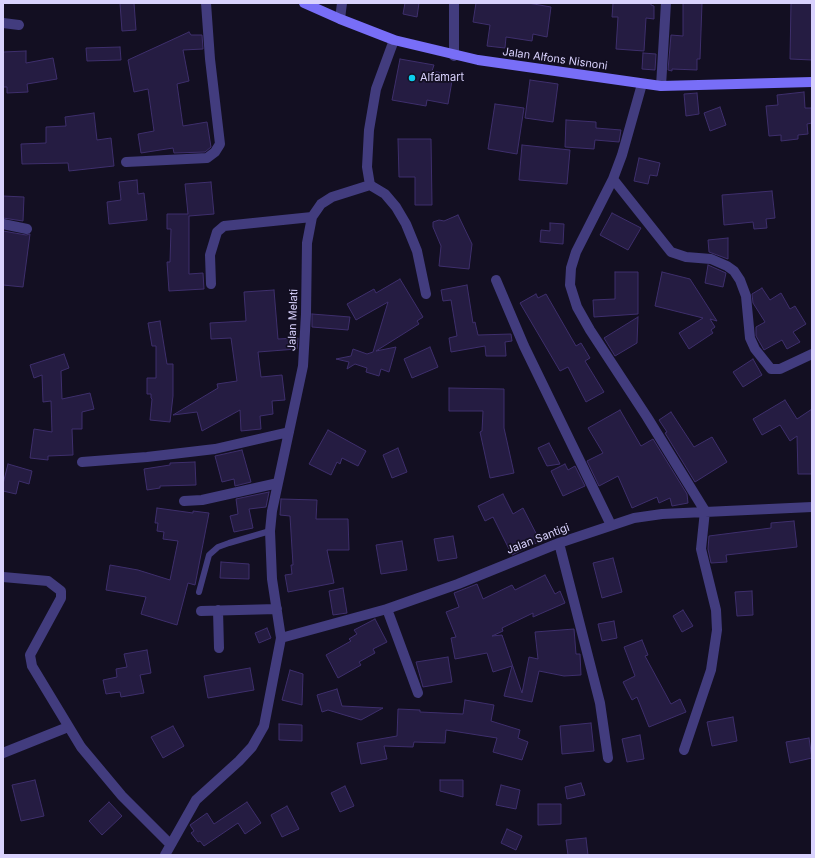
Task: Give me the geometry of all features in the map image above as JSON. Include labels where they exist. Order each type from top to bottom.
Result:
[{"type":"main road","name":"Jalan Alfons Nisnoni","points":[[304,3],[340,20],[394,40],[454,56],[661,86],[812,82]]},
{"type":"street","points":[[126,162],[207,158],[215,152],[220,144],[210,59],[206,3]]},
{"type":"street","points":[[340,20],[342,3]]},
{"type":"street","points":[[454,3],[454,56]]},
{"type":"street","points":[[661,86],[666,3]]},
{"type":"street","points":[[3,22],[19,25]]},
{"type":"street","points":[[394,40],[374,96],[369,130],[367,167],[370,185],[385,194],[396,207],[406,224],[417,251],[426,294]]},
{"type":"street","points":[[642,84],[622,155],[613,179],[576,252],[571,268],[570,285],[577,307],[590,330],[647,417],[705,511],[701,548],[716,610],[717,630],[711,670],[684,750]]},
{"type":"street","points":[[613,179],[671,252],[686,256],[711,259],[734,271],[740,280],[746,296],[750,338],[755,349],[771,369],[780,369],[812,354]]},
{"type":"street","name":"Jalan Melati","points":[[165,855],[196,800],[239,761],[252,747],[264,726],[281,638],[272,579],[270,531],[278,482],[303,366],[306,314],[307,243],[312,217],[321,204],[332,197],[370,185]]},
{"type":"street","points":[[211,284],[210,255],[217,232],[224,226],[312,217]]},
{"type":"street","points":[[3,224],[27,229]]},
{"type":"street","points":[[496,280],[524,346],[611,525]]},
{"type":"street","points":[[82,462],[147,457],[216,449],[289,432]]},
{"type":"street","points":[[184,501],[202,500],[278,482]]},
{"type":"street","name":"Jalan Santigi","points":[[281,638],[387,609],[458,584],[559,543],[634,518],[662,514],[705,511],[812,507]]},
{"type":"street","points":[[559,543],[600,703],[608,758]]},
{"type":"street","points":[[3,577],[48,581],[62,591],[61,598],[30,655],[32,666],[81,746],[122,796],[170,844]]},
{"type":"street","points":[[387,609],[418,693]]},
{"type":"street","points":[[218,610],[219,648]]},
{"type":"street","points":[[201,611],[277,610]]},
{"type":"street","points":[[3,753],[68,727]]},
{"type":"lane","points":[[199,592],[210,554],[218,547],[270,531]]},
{"type":"building","points":[[120,3],[134,3],[136,30],[122,31]]},
{"type":"building","points":[[405,3],[419,3],[417,17],[403,14]]},
{"type":"building","points":[[476,3],[528,3],[551,7],[547,37],[533,34],[532,41],[506,37],[505,48],[487,46],[490,25],[473,22]]},
{"type":"building","points":[[613,3],[651,3],[651,5],[654,6],[654,19],[646,18],[644,51],[616,49],[618,17],[612,17]]},
{"type":"building","points":[[683,3],[702,3],[700,59],[697,59],[697,70],[672,69],[672,71],[668,70],[671,35],[683,36]]},
{"type":"building","points":[[791,3],[812,3],[812,60],[790,59]]},
{"type":"building","points":[[189,32],[191,35],[202,35],[203,49],[183,50],[189,81],[177,84],[183,126],[207,122],[211,147],[205,152],[174,153],[173,148],[141,153],[138,134],[154,131],[148,89],[134,92],[128,60]]},
{"type":"building","points":[[120,47],[121,60],[87,61],[86,48]]},
{"type":"building","points":[[26,51],[26,63],[53,58],[57,79],[27,84],[28,92],[7,93],[7,87],[3,87],[3,52]]},
{"type":"building","points":[[643,53],[656,54],[655,70],[642,69]]},
{"type":"building","points":[[400,59],[434,65],[432,71],[453,75],[448,104],[427,100],[426,106],[392,100]]},
{"type":"building","points":[[530,80],[558,84],[553,122],[525,118]]},
{"type":"building","points":[[804,92],[805,108],[812,108],[812,123],[807,124],[808,134],[798,135],[798,139],[781,141],[781,135],[769,136],[766,106],[778,105],[777,95]]},
{"type":"building","points":[[697,93],[699,114],[686,116],[684,94]]},
{"type":"building","points":[[495,104],[524,108],[517,154],[488,149]]},
{"type":"building","points":[[720,107],[726,125],[710,131],[704,113]]},
{"type":"building","points":[[94,113],[97,140],[111,138],[114,166],[69,171],[68,163],[22,164],[21,144],[46,143],[46,127],[66,126],[65,117]]},
{"type":"building","points":[[566,120],[596,122],[596,128],[621,130],[619,142],[595,140],[594,149],[565,147]]},
{"type":"building","points":[[398,139],[431,139],[432,205],[415,205],[415,177],[399,177]]},
{"type":"building","points":[[522,145],[570,150],[567,184],[519,180]]},
{"type":"building","points":[[639,158],[660,163],[657,176],[650,175],[648,184],[634,181]]},
{"type":"building","points":[[137,180],[138,194],[144,193],[147,220],[109,224],[107,202],[121,200],[119,182]]},
{"type":"building","points":[[211,182],[214,214],[189,216],[189,274],[203,273],[204,289],[169,291],[167,262],[170,262],[171,229],[167,229],[167,214],[188,214],[185,184]]},
{"type":"building","points":[[772,191],[775,218],[766,219],[767,228],[754,229],[753,222],[724,225],[722,195]]},
{"type":"building","points":[[3,196],[24,197],[23,221],[3,218]]},
{"type":"building","points":[[612,213],[641,228],[628,250],[600,235]]},
{"type":"building","points":[[458,215],[472,244],[469,269],[439,266],[441,246],[433,227],[433,222],[439,220],[444,221]]},
{"type":"building","points":[[550,223],[564,224],[563,244],[540,242],[541,230],[550,231]]},
{"type":"building","points":[[3,231],[26,235],[30,234],[23,287],[3,285]]},
{"type":"building","points":[[728,238],[728,259],[709,252],[708,240]]},
{"type":"building","points":[[708,265],[726,273],[723,287],[705,283]]},
{"type":"building","points":[[615,272],[638,272],[638,314],[594,317],[593,300],[615,299]]},
{"type":"building","points":[[662,272],[690,279],[717,321],[710,319],[715,327],[711,330],[713,333],[689,349],[679,333],[703,318],[655,306]]},
{"type":"building","points":[[400,279],[423,317],[417,321],[419,324],[376,351],[396,347],[389,372],[381,369],[379,376],[366,372],[367,368],[355,364],[347,369],[349,362],[336,359],[351,356],[353,349],[367,354],[373,352],[388,302],[356,320],[347,304],[374,289],[376,293]]},
{"type":"building","points":[[467,285],[473,323],[475,322],[478,335],[511,334],[512,341],[505,342],[506,356],[486,356],[485,346],[451,352],[449,338],[457,336],[451,300],[443,301],[441,290]]},
{"type":"building","points":[[762,288],[770,300],[781,293],[790,309],[795,306],[806,324],[793,332],[800,342],[787,349],[782,340],[764,350],[756,336],[756,327],[765,322],[753,303],[752,294]]},
{"type":"building","points":[[274,290],[278,339],[298,338],[297,349],[258,352],[261,377],[282,375],[285,400],[272,401],[273,414],[260,416],[261,429],[241,431],[240,410],[202,431],[197,412],[173,415],[218,388],[217,384],[237,381],[231,338],[211,339],[210,323],[246,321],[244,292]]},
{"type":"building","points":[[536,294],[538,298],[546,294],[576,346],[581,343],[590,358],[585,361],[604,392],[586,402],[568,367],[560,371],[520,303]]},
{"type":"building","points":[[312,314],[350,317],[348,330],[312,327]]},
{"type":"building","points":[[638,317],[637,343],[615,356],[604,338]]},
{"type":"building","points":[[160,321],[167,364],[173,364],[173,396],[170,422],[150,420],[152,399],[151,394],[147,394],[147,378],[156,378],[156,346],[152,346],[148,323]]},
{"type":"building","points":[[430,347],[438,367],[412,378],[404,359]]},
{"type":"building","points":[[64,354],[69,368],[61,371],[62,399],[90,393],[94,409],[82,412],[82,429],[72,429],[73,455],[48,456],[48,460],[30,458],[34,429],[52,432],[51,401],[43,402],[42,375],[34,378],[30,365]]},
{"type":"building","points":[[753,359],[762,375],[743,387],[733,372]]},
{"type":"building","points":[[449,388],[504,389],[504,428],[514,473],[490,478],[480,432],[482,431],[483,411],[449,411]]},
{"type":"building","points":[[785,400],[797,419],[812,409],[812,474],[798,474],[797,436],[790,441],[780,425],[762,435],[753,419]]},
{"type":"building","points":[[620,410],[641,446],[653,439],[687,494],[688,503],[672,506],[670,498],[659,503],[657,497],[632,508],[618,476],[599,486],[587,461],[603,453],[588,428]]},
{"type":"building","points":[[671,412],[694,447],[712,437],[727,462],[695,482],[665,433],[667,432],[659,420]]},
{"type":"building","points":[[328,430],[366,451],[358,466],[342,458],[340,464],[337,462],[331,475],[309,464]]},
{"type":"building","points":[[549,443],[560,464],[547,466],[538,448]]},
{"type":"building","points":[[398,448],[407,472],[392,478],[383,455]]},
{"type":"building","points":[[242,450],[251,482],[235,486],[234,479],[222,482],[215,456]]},
{"type":"building","points":[[195,462],[196,485],[160,486],[160,488],[147,490],[144,469],[170,465],[170,463]]},
{"type":"building","points":[[8,464],[32,471],[29,484],[19,481],[16,494],[3,491],[3,484]]},
{"type":"building","points":[[565,464],[568,470],[575,466],[585,486],[563,496],[551,471]]},
{"type":"building","points":[[269,492],[266,507],[249,509],[253,528],[234,532],[230,516],[238,514],[236,499]]},
{"type":"building","points":[[503,494],[513,514],[523,508],[540,541],[512,555],[493,517],[485,521],[478,506]]},
{"type":"building","points":[[281,499],[317,500],[316,519],[348,519],[349,550],[327,550],[334,583],[288,592],[285,575],[292,574],[291,565],[293,565],[290,516],[280,515]]},
{"type":"building","points":[[157,508],[193,513],[193,511],[209,513],[195,585],[188,583],[177,625],[141,614],[146,597],[106,590],[110,565],[138,570],[170,580],[178,541],[163,539],[164,532],[157,531],[158,523],[155,523]]},
{"type":"building","points":[[794,521],[797,547],[726,555],[727,562],[711,563],[708,549],[709,536],[771,528],[771,523]]},
{"type":"building","points":[[453,536],[457,558],[438,561],[434,539]]},
{"type":"building","points":[[402,541],[407,570],[381,574],[376,545]]},
{"type":"building","points":[[613,558],[622,592],[602,598],[593,563]]},
{"type":"building","points":[[221,562],[249,564],[249,579],[220,578]]},
{"type":"building","points":[[545,575],[555,594],[560,591],[565,603],[533,617],[533,613],[502,628],[503,631],[492,636],[502,635],[522,693],[529,657],[538,659],[535,632],[574,629],[576,654],[580,654],[581,675],[564,676],[539,671],[532,702],[504,696],[512,666],[493,672],[487,653],[455,659],[451,638],[456,637],[446,612],[459,607],[454,593],[477,584],[483,599],[512,585],[515,590]]},
{"type":"building","points":[[343,588],[347,613],[333,615],[329,591]]},
{"type":"building","points":[[752,591],[753,615],[737,616],[735,592]]},
{"type":"building","points":[[683,610],[693,626],[682,632],[673,616]]},
{"type":"building","points":[[375,619],[387,642],[373,649],[375,653],[359,662],[361,665],[338,678],[326,655],[351,641],[349,639],[357,634],[354,630]]},
{"type":"building","points":[[614,621],[617,638],[602,641],[598,624]]},
{"type":"building","points":[[267,628],[271,638],[259,643],[255,633]]},
{"type":"building","points":[[642,640],[648,655],[645,656],[671,704],[680,699],[686,712],[649,727],[637,697],[632,700],[623,682],[635,676],[624,647]]},
{"type":"building","points":[[147,650],[151,673],[140,675],[144,693],[121,697],[120,692],[106,694],[103,680],[117,677],[116,669],[127,667],[124,654]]},
{"type":"building","points":[[448,657],[452,682],[423,687],[416,662]]},
{"type":"building","points":[[250,668],[254,690],[208,698],[204,676]]},
{"type":"building","points":[[290,670],[303,674],[302,705],[282,700]]},
{"type":"building","points":[[337,689],[342,706],[383,708],[361,720],[328,710],[322,712],[317,695]]},
{"type":"building","points":[[465,700],[494,705],[491,721],[520,730],[518,738],[528,742],[522,760],[493,752],[497,738],[446,730],[445,743],[414,742],[413,747],[384,746],[387,759],[361,764],[357,743],[397,736],[398,709],[420,710],[420,712],[463,714]]},
{"type":"building","points":[[733,717],[737,741],[712,746],[707,722]]},
{"type":"building","points":[[591,723],[594,751],[562,754],[560,726]]},
{"type":"building","points":[[279,724],[302,725],[302,741],[279,740]]},
{"type":"building","points":[[173,726],[184,746],[163,758],[151,737]]},
{"type":"building","points":[[640,735],[644,759],[627,762],[622,739]]},
{"type":"building","points":[[809,738],[812,758],[790,763],[786,742]]},
{"type":"building","points":[[35,780],[44,816],[21,821],[12,785]]},
{"type":"building","points":[[440,780],[463,780],[463,797],[440,791]]},
{"type":"building","points":[[581,783],[585,795],[567,799],[565,787]]},
{"type":"building","points":[[501,785],[520,790],[516,809],[496,805]]},
{"type":"building","points":[[345,786],[354,806],[340,812],[331,793]]},
{"type":"building","points":[[109,802],[122,816],[102,835],[89,821]]},
{"type":"building","points":[[247,802],[261,823],[245,834],[238,823],[204,846],[200,841],[198,842],[191,833],[194,831],[190,825],[207,813],[214,824]]},
{"type":"building","points":[[538,804],[561,804],[561,824],[538,825]]},
{"type":"building","points":[[287,806],[299,829],[282,837],[271,815]]},
{"type":"building","points":[[507,829],[522,836],[516,850],[501,843]]},
{"type":"building","points":[[586,838],[588,855],[568,855],[566,840]]},
{"type":"place","name":"Alfamart","points":[[412,78]]}]
